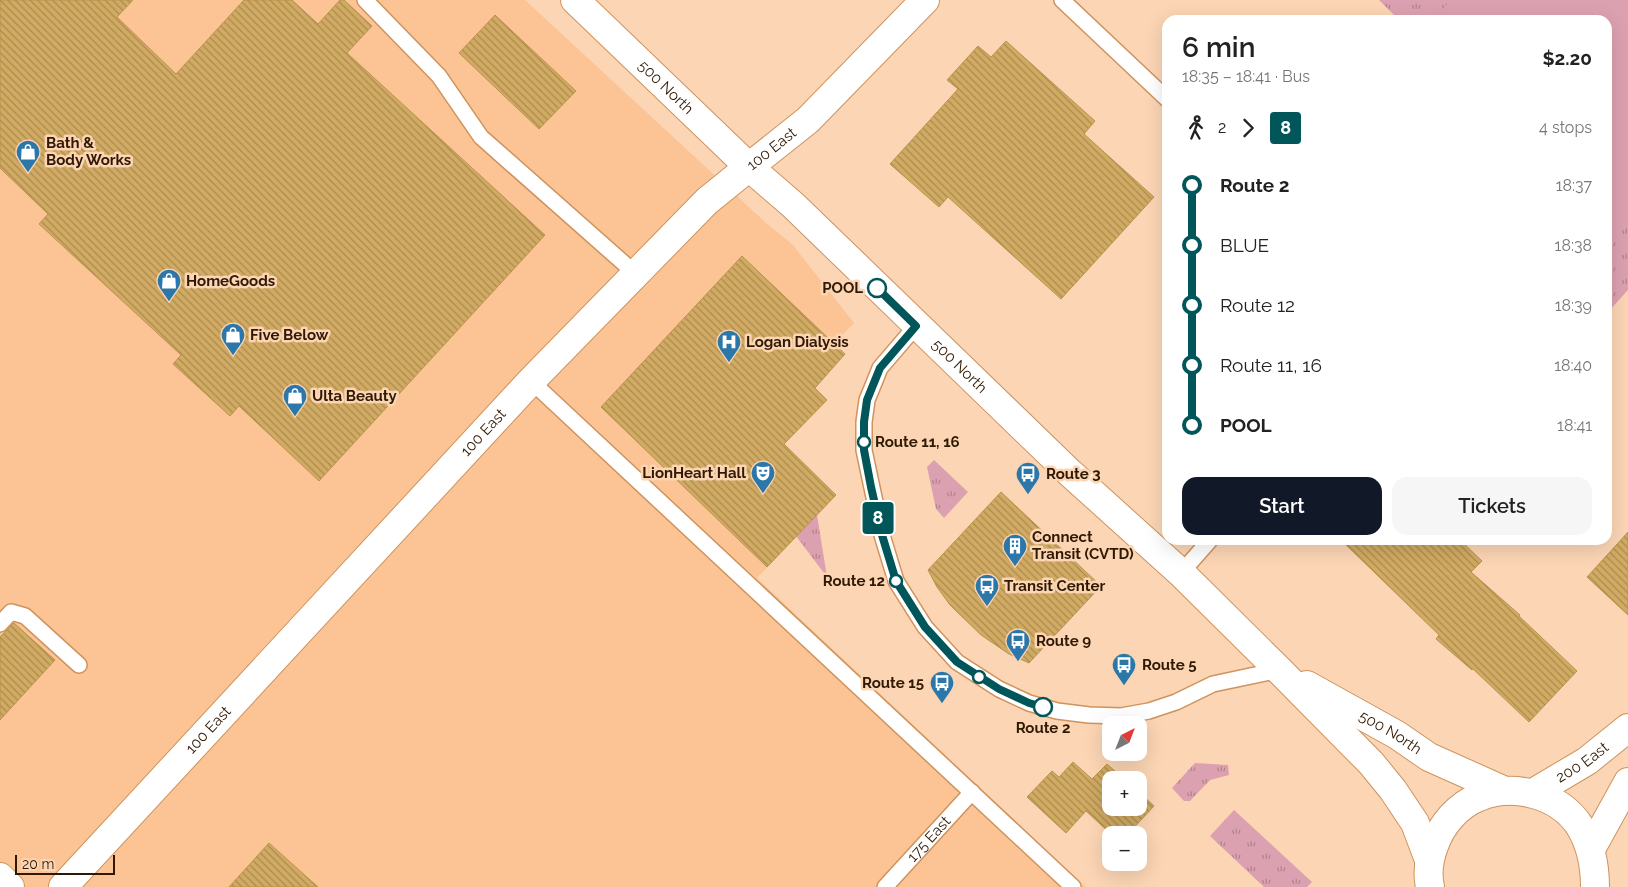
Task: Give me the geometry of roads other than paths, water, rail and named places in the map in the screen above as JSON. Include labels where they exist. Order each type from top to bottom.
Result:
[{"type":"street","name":"500 North","points":[[575,0],[793,206],[1069,472],[1180,573],[1279,670],[1371,763],[1393,790],[1415,823],[1429,860]]},
{"type":"street","name":"100 East","points":[[63,887],[531,381],[707,201],[808,120],[925,0]]},
{"type":"street","name":"500 North","points":[[1279,670],[1397,735],[1429,757],[1506,791]]},
{"type":"street","name":"200 East","points":[[1533,793],[1587,761],[1628,728]]},
{"type":"street","points":[[1591,849],[1628,782]]},
{"type":"street","points":[[1430,887],[1429,860],[1439,832],[1456,811],[1479,797],[1506,791],[1533,793],[1558,805],[1578,824],[1591,849],[1595,887]]},
{"type":"street","points":[[0,877],[10,887]]},
{"type":"lane","points":[[365,0],[439,76],[481,137],[636,274]]},
{"type":"lane","points":[[1062,0],[1162,94]]},
{"type":"lane","points":[[916,326],[880,368],[867,400],[864,422],[864,450],[882,535],[896,581],[925,627],[957,662],[999,689],[1029,703],[1057,711],[1121,716],[1176,702],[1213,684],[1279,670]]},
{"type":"lane","points":[[531,381],[1073,887]]},
{"type":"lane","points":[[1180,573],[1205,545]]},
{"type":"lane","points":[[0,624],[11,612],[25,616],[79,665]]},
{"type":"lane","name":"175 East","points":[[886,887],[972,792]]},
{"type":"place","name":"Bath & Body Works","points":[[28,173]]},
{"type":"place","name":"POOL","points":[[877,288]]},
{"type":"place","name":"HomeGoods","points":[[169,302]]},
{"type":"place","name":"Five Below","points":[[233,356]]},
{"type":"place","name":"Logan Dialysis","points":[[729,363]]},
{"type":"place","name":"Ulta Beauty","points":[[295,417]]},
{"type":"place","name":"Route 11, 16","points":[[864,442]]},
{"type":"place","name":"LionHeart Hall","points":[[763,494]]},
{"type":"place","name":"Route 3","points":[[1028,495]]},
{"type":"place","name":"Connect Transit (CVTD)","points":[[1015,567]]},
{"type":"place","name":"Route 12","points":[[896,581]]},
{"type":"place","name":"Transit Center","points":[[987,607]]},
{"type":"place","name":"Route 9","points":[[1018,662]]},
{"type":"place","name":"Route 5","points":[[1124,686]]},
{"type":"place","name":"Route 15","points":[[942,704]]},
{"type":"place","name":"Route 2","points":[[1043,707]]}]
